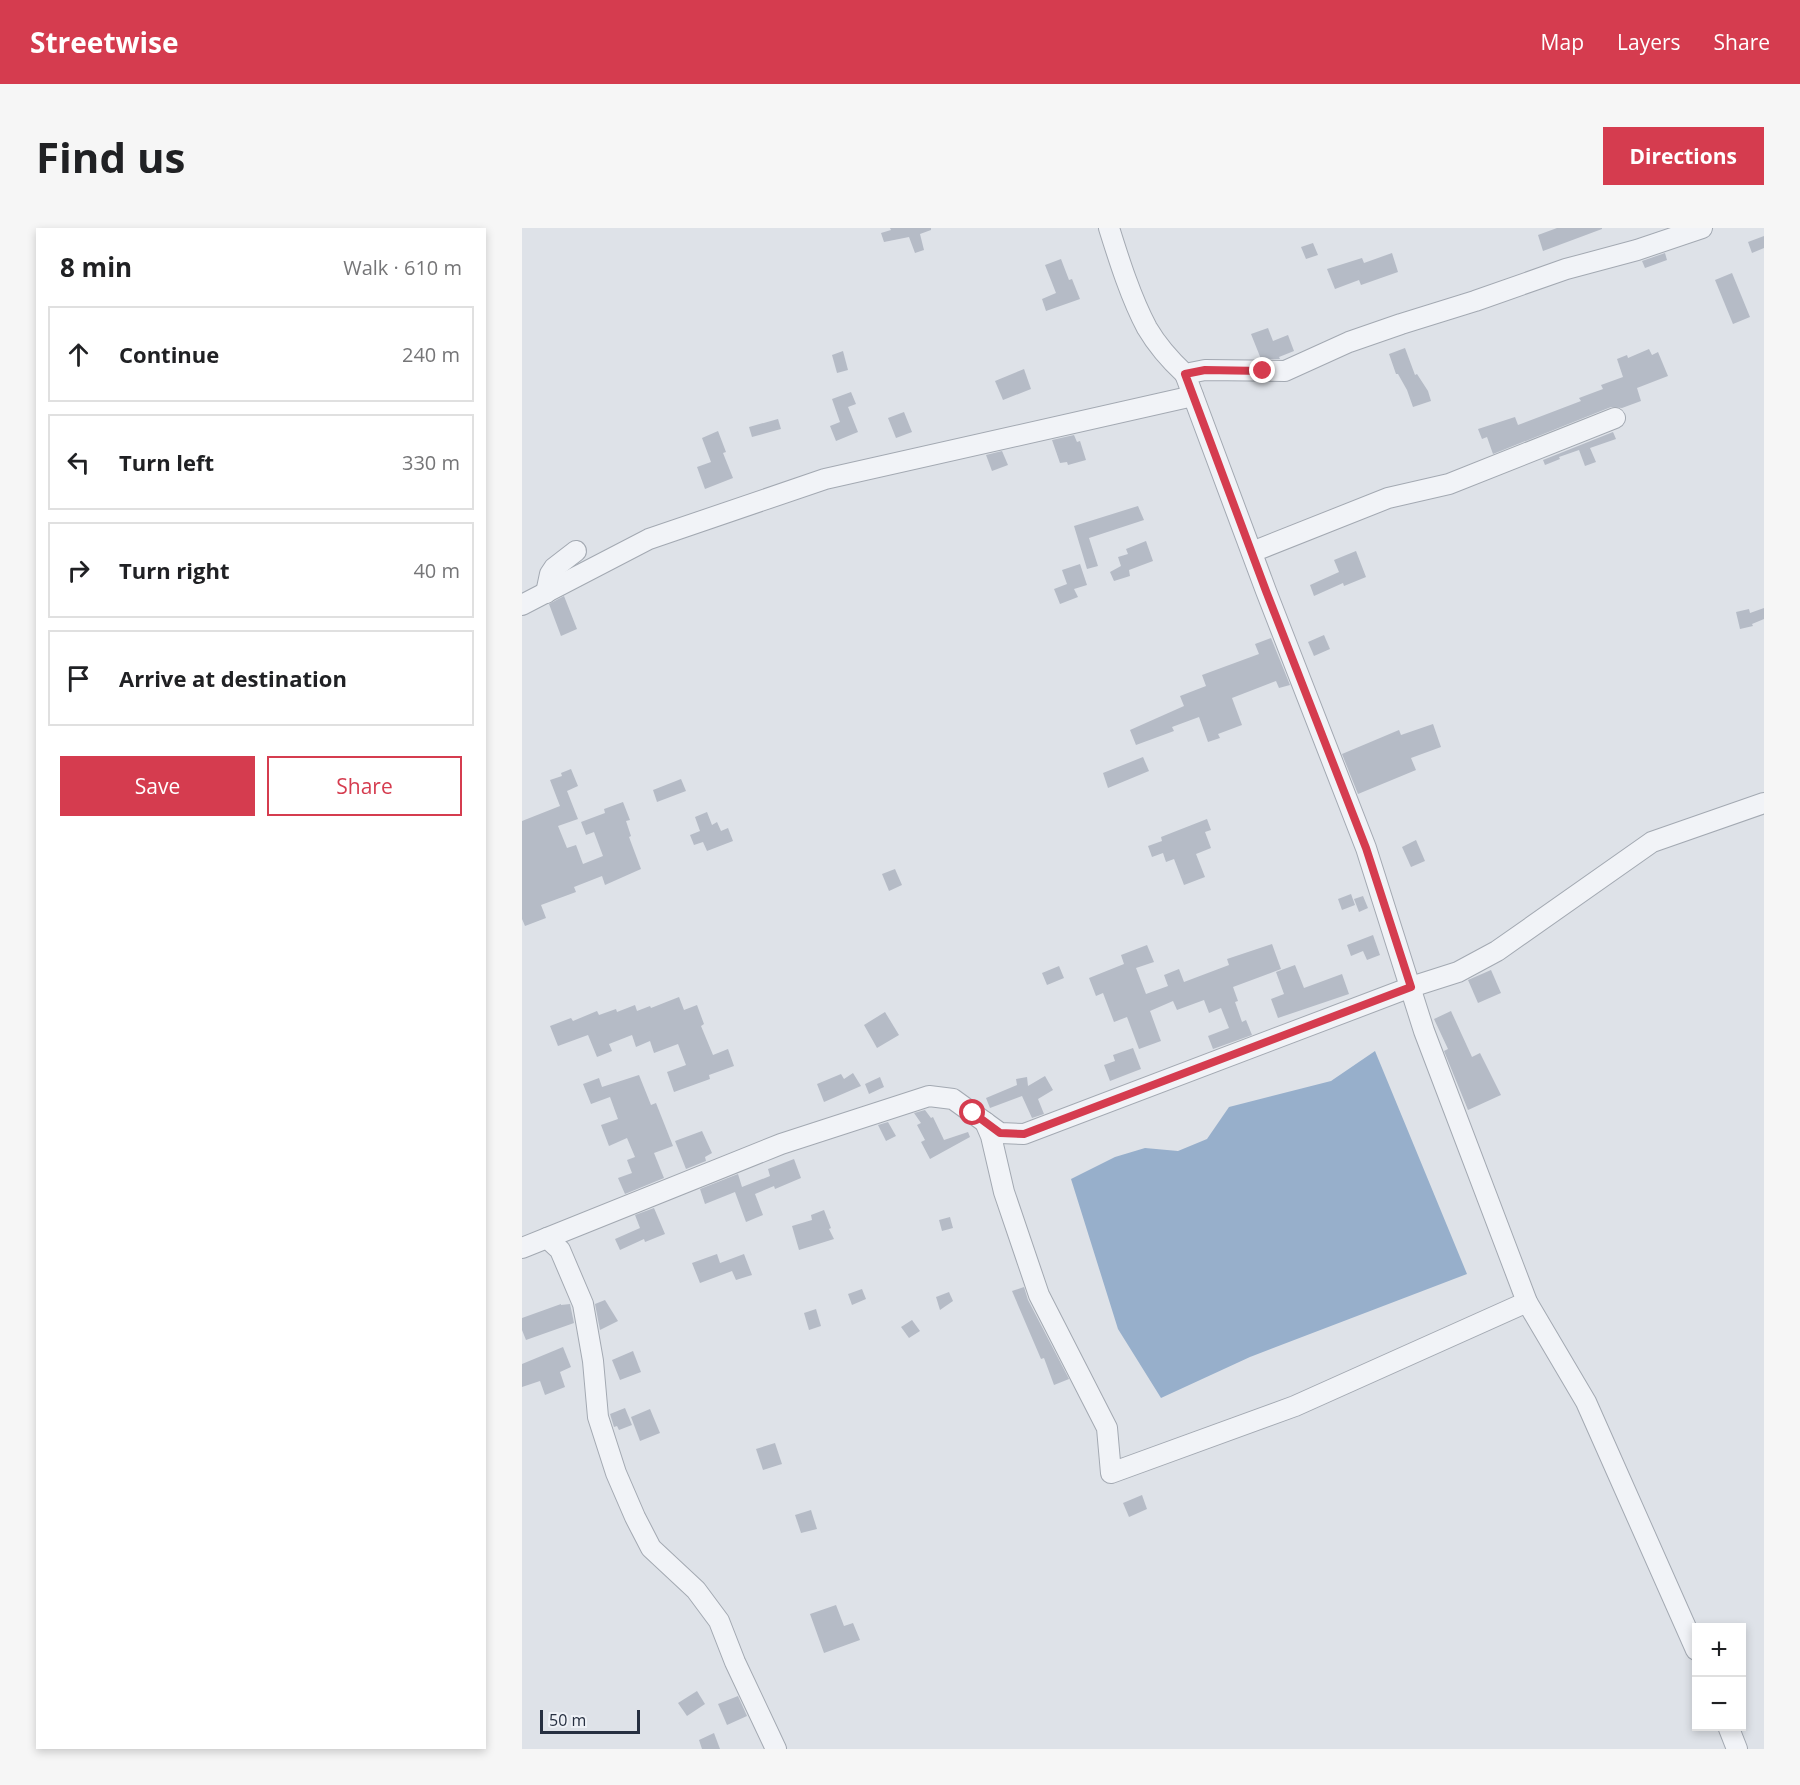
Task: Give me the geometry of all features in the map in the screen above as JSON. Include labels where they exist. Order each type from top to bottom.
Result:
[{"type":"street","points":[[1109,228],[1147,328],[1172,362],[1185,374],[1366,848],[1424,1031],[1527,1302],[1586,1402],[1692,1641]]},
{"type":"street","points":[[1185,374],[1205,370],[1285,371],[1349,342],[1401,324],[1566,269],[1637,250],[1702,228]]},
{"type":"street","points":[[522,605],[649,539],[825,479],[1193,396]]},
{"type":"street","points":[[1252,552],[1388,498],[1449,484],[1615,418]]},
{"type":"street","points":[[546,593],[549,574],[576,551]]},
{"type":"street","points":[[522,1248],[781,1144],[929,1096],[953,1099],[1000,1133],[1024,1134],[1411,987],[1458,972],[1497,951],[1652,842],[1764,803]]},
{"type":"street","points":[[985,1122],[991,1136],[1004,1192],[1039,1295],[1107,1428],[1111,1473],[1295,1406],[1527,1302]]},
{"type":"street","points":[[547,1238],[561,1250],[583,1304],[598,1417],[616,1473],[635,1517],[651,1548],[696,1590],[719,1621],[735,1662],[776,1749]]},
{"type":"street","points":[[1730,1731],[1737,1749]]},
{"type":"water","points":[[1375,1051],[1467,1274],[1250,1357],[1161,1398],[1118,1329],[1071,1179],[1115,1157],[1145,1148],[1178,1151],[1207,1139],[1229,1107],[1331,1081]]},
{"type":"building","points":[[890,228],[931,228],[931,230],[920,234],[924,250],[915,253],[909,237],[884,242],[881,233],[891,230]]},
{"type":"building","points":[[1557,228],[1602,229],[1543,251],[1538,235]]},
{"type":"building","points":[[1764,236],[1764,248],[1752,253],[1748,242]]},
{"type":"building","points":[[1313,243],[1318,255],[1306,259],[1301,247]]},
{"type":"building","points":[[1392,253],[1398,272],[1361,285],[1359,280],[1335,289],[1327,269],[1362,258],[1364,263]]},
{"type":"building","points":[[1665,253],[1667,260],[1645,268],[1642,261]]},
{"type":"building","points":[[1061,259],[1080,299],[1046,311],[1042,299],[1056,293],[1045,265]]},
{"type":"building","points":[[1732,273],[1750,317],[1733,324],[1715,280]]},
{"type":"building","points":[[1268,328],[1273,341],[1288,335],[1294,351],[1279,357],[1280,359],[1261,359],[1251,334]]},
{"type":"building","points":[[1405,348],[1415,375],[1417,374],[1428,391],[1431,401],[1413,407],[1407,390],[1396,374],[1389,354]]},
{"type":"building","points":[[1649,349],[1652,355],[1658,352],[1668,376],[1637,388],[1641,401],[1622,408],[1611,407],[1493,454],[1487,437],[1482,439],[1478,429],[1515,417],[1518,425],[1581,401],[1579,398],[1603,389],[1601,385],[1623,377],[1617,359],[1627,355],[1628,358]]},
{"type":"building","points":[[843,351],[848,370],[837,373],[832,355]]},
{"type":"building","points":[[1024,369],[1031,389],[1003,400],[995,381]]},
{"type":"building","points":[[851,392],[856,404],[848,407],[858,432],[836,441],[830,426],[840,422],[832,399]]},
{"type":"building","points":[[904,412],[912,432],[896,438],[888,418]]},
{"type":"building","points":[[778,419],[781,429],[752,437],[749,427]]},
{"type":"building","points":[[718,431],[726,452],[723,453],[733,478],[705,489],[697,467],[711,462],[702,438]]},
{"type":"building","points":[[1613,432],[1616,439],[1590,448],[1596,462],[1585,466],[1579,450],[1545,465],[1543,460]]},
{"type":"building","points":[[1074,435],[1077,442],[1080,441],[1086,460],[1068,465],[1067,462],[1060,463],[1052,440]]},
{"type":"building","points":[[1002,451],[1008,465],[992,471],[986,455]]},
{"type":"building","points":[[1138,506],[1144,520],[1089,538],[1098,566],[1087,569],[1074,526]]},
{"type":"building","points":[[1146,541],[1153,561],[1129,570],[1130,576],[1114,581],[1110,572],[1121,566],[1118,557],[1128,554],[1126,549]]},
{"type":"building","points":[[1356,551],[1366,577],[1344,586],[1343,583],[1314,596],[1310,585],[1339,572],[1334,560]]},
{"type":"building","points":[[1080,564],[1087,585],[1074,589],[1078,597],[1060,604],[1054,589],[1067,584],[1062,570]]},
{"type":"building","points":[[564,596],[577,629],[561,636],[549,604]]},
{"type":"building","points":[[1764,608],[1764,619],[1752,624],[1753,626],[1740,629],[1736,612],[1749,609],[1750,613]]},
{"type":"building","points":[[1324,635],[1330,649],[1314,656],[1308,642]]},
{"type":"building","points":[[1271,638],[1290,685],[1279,688],[1276,681],[1232,698],[1242,725],[1218,734],[1220,738],[1208,742],[1199,717],[1172,727],[1174,731],[1136,745],[1130,730],[1184,706],[1180,696],[1206,686],[1202,675],[1259,654],[1255,644]]},
{"type":"building","points":[[1433,724],[1441,747],[1411,758],[1416,770],[1358,794],[1342,754],[1399,730],[1401,735]]},
{"type":"building","points":[[1143,757],[1149,771],[1108,788],[1103,773]]},
{"type":"building","points":[[571,769],[578,786],[567,791],[578,819],[558,826],[567,848],[576,845],[583,864],[603,856],[594,832],[586,835],[581,822],[605,813],[604,809],[623,802],[630,820],[626,821],[631,836],[629,837],[641,869],[605,885],[602,876],[574,887],[576,892],[541,905],[546,918],[525,926],[522,919],[522,821],[560,806],[550,780],[562,776],[561,773]]},
{"type":"building","points":[[681,779],[686,791],[657,802],[653,790]]},
{"type":"building","points":[[707,812],[712,825],[717,822],[721,831],[728,828],[733,841],[707,851],[703,842],[694,845],[690,835],[700,831],[695,817]]},
{"type":"building","points":[[1207,819],[1211,830],[1205,832],[1211,848],[1196,854],[1205,877],[1184,885],[1174,859],[1166,862],[1163,853],[1152,857],[1148,846],[1162,841],[1161,837]]},
{"type":"building","points":[[1416,840],[1425,861],[1411,867],[1402,847]]},
{"type":"building","points":[[895,869],[902,885],[889,891],[882,874]]},
{"type":"building","points":[[1351,894],[1355,905],[1342,910],[1338,899]]},
{"type":"building","points":[[1363,896],[1368,908],[1359,912],[1354,899]]},
{"type":"building","points":[[1373,935],[1380,955],[1367,960],[1363,951],[1351,956],[1347,945]]},
{"type":"building","points":[[1272,944],[1281,969],[1233,987],[1242,1022],[1246,1020],[1252,1035],[1213,1049],[1208,1036],[1229,1028],[1221,1008],[1209,1013],[1204,1000],[1177,1010],[1173,1001],[1150,1011],[1161,1041],[1139,1049],[1127,1017],[1114,1022],[1103,993],[1096,996],[1089,978],[1124,964],[1121,955],[1147,945],[1154,962],[1136,968],[1146,994],[1168,986],[1164,975],[1179,969],[1184,982],[1229,965],[1227,959]]},
{"type":"building","points":[[1295,965],[1304,988],[1342,974],[1349,994],[1278,1018],[1271,999],[1284,994],[1276,972]]},
{"type":"building","points":[[1059,966],[1064,978],[1047,985],[1042,973]]},
{"type":"building","points":[[1491,970],[1501,993],[1478,1003],[1468,980]]},
{"type":"building","points":[[679,997],[684,1010],[697,1005],[704,1024],[701,1026],[713,1055],[728,1049],[734,1066],[709,1075],[710,1079],[674,1092],[667,1072],[686,1065],[678,1044],[654,1053],[650,1041],[636,1047],[632,1035],[609,1044],[612,1051],[597,1057],[588,1035],[558,1046],[550,1026],[571,1018],[573,1021],[597,1011],[599,1015],[616,1009],[617,1012],[635,1005],[637,1011],[650,1006],[651,1008]]},
{"type":"building","points":[[1451,1011],[1472,1057],[1480,1053],[1501,1095],[1468,1110],[1444,1051],[1448,1049],[1434,1019]]},
{"type":"building","points":[[885,1012],[899,1035],[877,1048],[864,1025]]},
{"type":"building","points":[[1133,1048],[1141,1069],[1110,1081],[1104,1065],[1115,1061],[1113,1055]]},
{"type":"building","points":[[853,1073],[861,1086],[824,1102],[817,1084],[841,1074],[844,1079]]},
{"type":"building","points":[[639,1075],[651,1105],[656,1103],[673,1146],[654,1153],[664,1178],[625,1194],[618,1178],[632,1173],[627,1160],[635,1157],[627,1138],[609,1146],[601,1125],[618,1119],[610,1097],[591,1104],[583,1084],[599,1078],[602,1087]]},
{"type":"building","points":[[1045,1076],[1053,1090],[1038,1099],[1044,1114],[1032,1118],[1022,1096],[990,1108],[986,1098],[1017,1085],[1016,1079],[1027,1077],[1028,1086]]},
{"type":"building","points":[[880,1077],[884,1087],[869,1094],[865,1084]]},
{"type":"building","points":[[925,1110],[931,1118],[933,1117],[944,1140],[968,1132],[970,1137],[930,1159],[921,1142],[925,1140],[917,1125],[921,1123],[914,1113]]},
{"type":"building","points":[[888,1122],[896,1136],[886,1141],[878,1125]]},
{"type":"building","points":[[702,1131],[712,1153],[705,1157],[706,1161],[686,1169],[675,1141]]},
{"type":"building","points":[[794,1159],[801,1178],[775,1189],[774,1186],[755,1194],[763,1215],[746,1222],[735,1192],[705,1204],[700,1189],[738,1174],[742,1187],[770,1176],[768,1169]]},
{"type":"building","points":[[654,1208],[665,1234],[645,1242],[644,1239],[620,1250],[615,1239],[640,1228],[635,1215]]},
{"type":"building","points":[[824,1210],[834,1239],[799,1250],[792,1226],[812,1220],[811,1215]]},
{"type":"building","points":[[950,1217],[953,1228],[942,1231],[939,1220]]},
{"type":"building","points":[[717,1254],[720,1263],[744,1254],[752,1275],[736,1280],[732,1271],[700,1283],[692,1263]]},
{"type":"building","points":[[1024,1287],[1028,1300],[1069,1379],[1054,1385],[1044,1358],[1041,1359],[1012,1291]]},
{"type":"building","points":[[862,1289],[866,1299],[852,1305],[848,1294]]},
{"type":"building","points":[[949,1292],[953,1301],[940,1310],[936,1297]]},
{"type":"building","points":[[605,1300],[618,1321],[600,1330],[595,1304]]},
{"type":"building","points":[[561,1304],[570,1304],[574,1323],[526,1340],[522,1330],[522,1318]]},
{"type":"building","points":[[816,1309],[821,1326],[809,1330],[804,1313]]},
{"type":"building","points":[[912,1320],[920,1331],[909,1338],[901,1327]]},
{"type":"building","points":[[563,1347],[571,1367],[560,1372],[565,1387],[545,1395],[540,1381],[522,1387],[522,1364]]},
{"type":"building","points":[[633,1351],[641,1372],[620,1380],[612,1360]]},
{"type":"building","points":[[625,1408],[632,1425],[619,1430],[617,1426],[614,1427],[610,1414]]},
{"type":"building","points":[[650,1409],[660,1433],[640,1441],[631,1417]]},
{"type":"building","points":[[775,1443],[782,1464],[763,1470],[756,1449]]},
{"type":"building","points":[[1142,1495],[1147,1509],[1129,1517],[1123,1503]]},
{"type":"building","points":[[811,1510],[817,1529],[801,1533],[795,1515]]},
{"type":"building","points":[[836,1605],[844,1626],[853,1623],[860,1640],[824,1653],[810,1614]]},
{"type":"building","points":[[697,1691],[705,1704],[687,1716],[678,1703]]},
{"type":"building","points":[[738,1696],[747,1716],[727,1725],[718,1704]]},
{"type":"building","points":[[714,1733],[720,1749],[702,1749],[699,1740]]},
{"type":"route","points":[[973,1113],[1000,1133],[1024,1134],[1411,987],[1366,848],[1185,374],[1205,370],[1263,371]]}]
